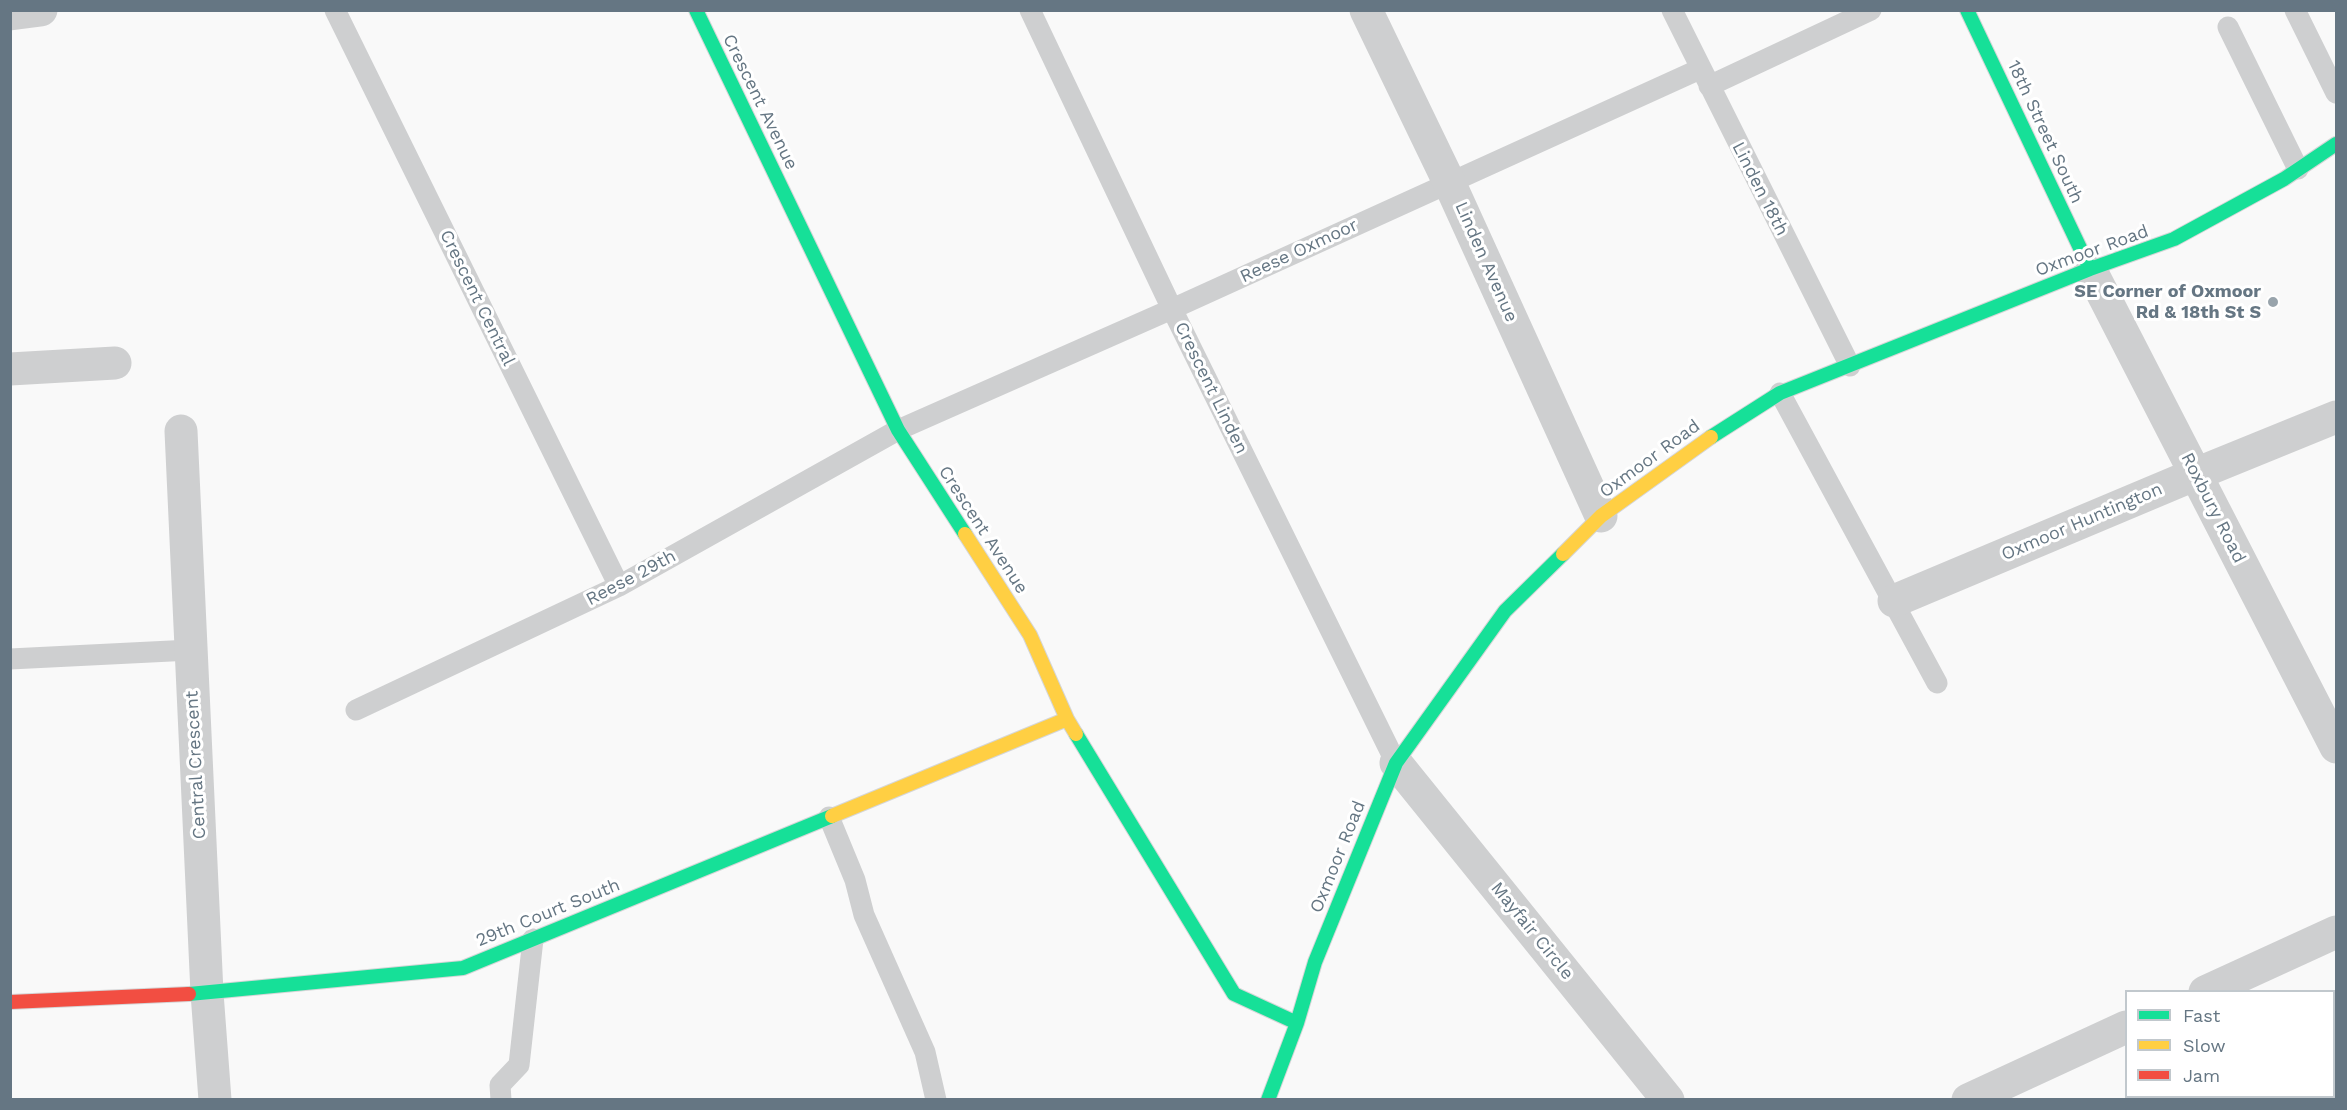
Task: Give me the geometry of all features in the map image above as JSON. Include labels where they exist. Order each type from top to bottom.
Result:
[{"type":"street","points":[[10,14],[41,10]]},
{"type":"street","name":"Crescent Avenue","points":[[696,10],[898,430],[1030,635],[1067,719],[1234,994],[1297,1023]]},
{"type":"street","name":"Linden Avenue","points":[[1366,10],[1449,182],[1601,516]]},
{"type":"street","name":"18th Street South","points":[[1967,10],[2090,269]]},
{"type":"street","name":"Oxmoor Road","points":[[1268,1100],[1297,1023],[1315,962],[1396,763],[1505,611],[1601,516],[1730,423],[1780,393],[2090,269],[2174,239],[2298,170],[2337,144]]},
{"type":"street","name":"Roxbury Road","points":[[2090,269],[2337,747]]},
{"type":"street","points":[[10,369],[115,363]]},
{"type":"street","name":"Oxmoor Huntington","points":[[1894,602],[2337,417]]},
{"type":"street","name":"Central Crescent","points":[[181,431],[207,993],[215,1100]]},
{"type":"street","name":"29th Court South","points":[[10,1002],[207,993],[463,968],[1067,719]]},
{"type":"street","name":"Mayfair Circle","points":[[1396,763],[1668,1100]]},
{"type":"street","points":[[2209,990],[2337,932]]},
{"type":"street","points":[[1968,1100],[2125,1029]]},
{"type":"lane","name":"Crescent Central","points":[[335,10],[620,586]]},
{"type":"lane","name":"Crescent Linden","points":[[1030,10],[1172,309],[1396,763]]},
{"type":"lane","name":"Reese Oxmoor","points":[[898,430],[1172,309],[1449,182],[1871,10]]},
{"type":"lane","points":[[2295,10],[2337,93]]},
{"type":"lane","name":"Linden 18th","points":[[1674,11],[1705,78],[1850,366]]},
{"type":"lane","points":[[2228,27],[2298,170]]},
{"type":"lane","points":[[1780,393],[1937,683]]},
{"type":"lane","name":"Reese 29th","points":[[356,710],[620,586],[898,430]]},
{"type":"lane","points":[[10,659],[191,650]]},
{"type":"lane","points":[[829,817],[855,880],[864,915],[925,1052],[936,1100]]},
{"type":"lane","points":[[500,1092],[519,1065],[533,939]]},
{"type":"traffic: fast","points":[[696,10],[898,430],[965,534]]},
{"type":"traffic: fast","points":[[1967,10],[2090,269]]},
{"type":"traffic: fast","points":[[1711,437],[1780,393],[2090,269],[2174,239],[2284,179],[2336,144]]},
{"type":"traffic: fast","points":[[1268,1100],[1297,1023],[1315,962],[1396,763],[1505,611],[1563,554]]},
{"type":"traffic: fast","points":[[1076,734],[1234,994],[1297,1023]]},
{"type":"traffic: fast","points":[[189,994],[463,968],[832,816]]},
{"type":"traffic: slow","points":[[1563,554],[1601,516],[1711,437]]},
{"type":"traffic: slow","points":[[965,534],[1030,635],[1067,719],[1076,734]]},
{"type":"traffic: slow","points":[[832,816],[1067,719]]},
{"type":"traffic: jam","points":[[10,1002],[189,994]]},
{"type":"place","name":"SE Corner of Oxmoor Rd & 18th St S","points":[[2273,302]]}]
